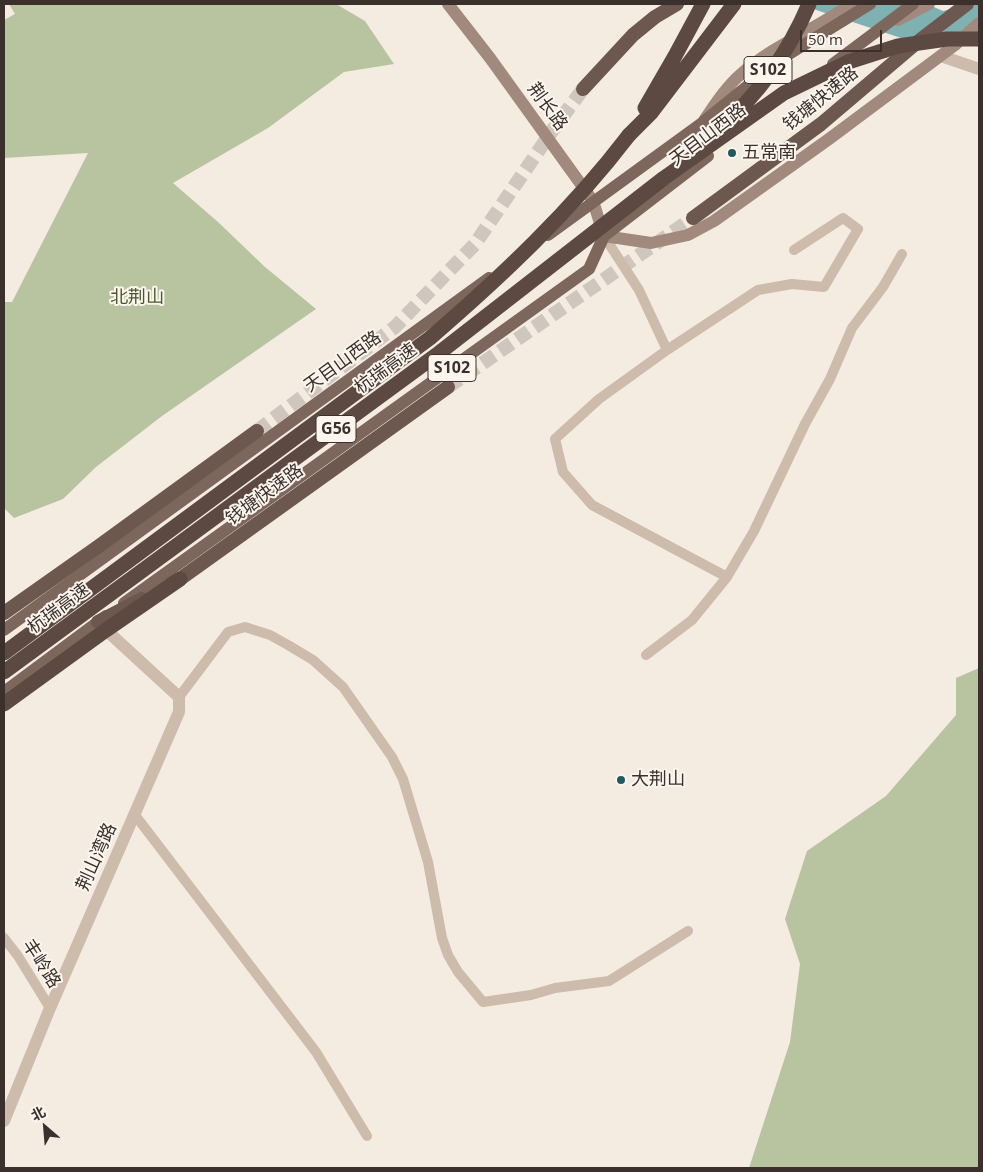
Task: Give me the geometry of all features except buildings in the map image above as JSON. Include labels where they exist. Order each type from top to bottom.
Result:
[{"type":"highway","points":[[583,90],[632,35],[655,17],[677,4]]},
{"type":"highway","points":[[629,135],[703,4]]},
{"type":"highway","points":[[629,135],[651,113],[734,4]]},
{"type":"highway","points":[[664,178],[730,120],[765,81],[786,49],[809,4]]},
{"type":"highway","name":"钱塘快速路","points":[[693,218],[821,124],[920,40],[967,4]]},
{"type":"highway","points":[[664,178],[784,93],[848,62],[898,46],[947,39],[979,39]]},
{"type":"highway","name":"杭瑞高速","points":[[4,653],[430,338],[493,283],[557,219],[600,172],[629,135]]},
{"type":"highway","name":"杭瑞高速","points":[[4,672],[439,353],[664,178]]},
{"type":"highway","name":"钱塘快速路","points":[[180,579],[448,387]]},
{"type":"highway","points":[[4,613],[257,431]]},
{"type":"highway","points":[[4,704],[102,626],[180,579]]},
{"type":"main road","name":"荆长路","points":[[448,4],[490,58],[593,201],[604,236]]},
{"type":"main road","name":"天目山西路","points":[[4,630],[702,123],[781,59],[838,18],[851,4]]},
{"type":"main road","name":"天目山西路","points":[[838,18],[870,4]]},
{"type":"main road","name":"天目山西路","points":[[4,692],[102,626],[590,269],[604,236],[913,4]]},
{"type":"main road","name":"天目山西路","points":[[883,28],[929,4]]},
{"type":"main road","points":[[604,236],[651,243],[688,235],[714,221],[829,140],[941,56],[979,23]]},
{"type":"street","points":[[941,56],[979,69]]},
{"type":"street","points":[[727,577],[592,505],[563,472],[555,438],[599,399],[667,350],[758,290],[792,284],[824,288],[858,229],[843,218],[794,250]]},
{"type":"street","points":[[604,236],[639,290],[667,350]]},
{"type":"street","points":[[646,655],[692,620],[727,577],[754,531],[805,424],[830,379],[852,328],[883,287],[902,254]]},
{"type":"street","points":[[102,626],[179,697],[228,632],[246,627],[270,635],[313,660],[343,687],[392,757],[403,779],[428,862],[442,938],[458,972],[484,1002],[531,995],[555,988],[610,981],[688,931]]},
{"type":"street","name":"荆山湾路","points":[[4,1121],[50,1008],[180,712],[179,697]]},
{"type":"street","points":[[135,814],[316,1052],[367,1136]]},
{"type":"street","name":"丰岭路","points":[[4,938],[18,956],[50,1008]]},
{"type":"green space","name":"北荆山","points":[[9,4],[336,4],[365,21],[394,64],[344,72],[268,128],[173,183],[218,222],[265,267],[316,309],[162,416],[96,467],[63,499],[14,518],[4,508],[4,302],[12,302],[88,153],[4,158],[4,20],[15,14]]},
{"type":"green space","points":[[979,668],[979,1168],[749,1168],[790,1042],[800,964],[785,919],[807,851],[886,796],[956,715],[956,678]]},
{"type":"water","points":[[798,4],[927,4],[943,11],[969,4],[979,4],[979,41],[901,38]]},
{"type":"tunnel","points":[[257,431],[395,327],[475,244],[583,89]]},
{"type":"tunnel","points":[[448,387],[693,218]]},
{"type":"place","name":"五常南","points":[[732,153]]},
{"type":"place","name":"大荆山","points":[[621,780]]}]
